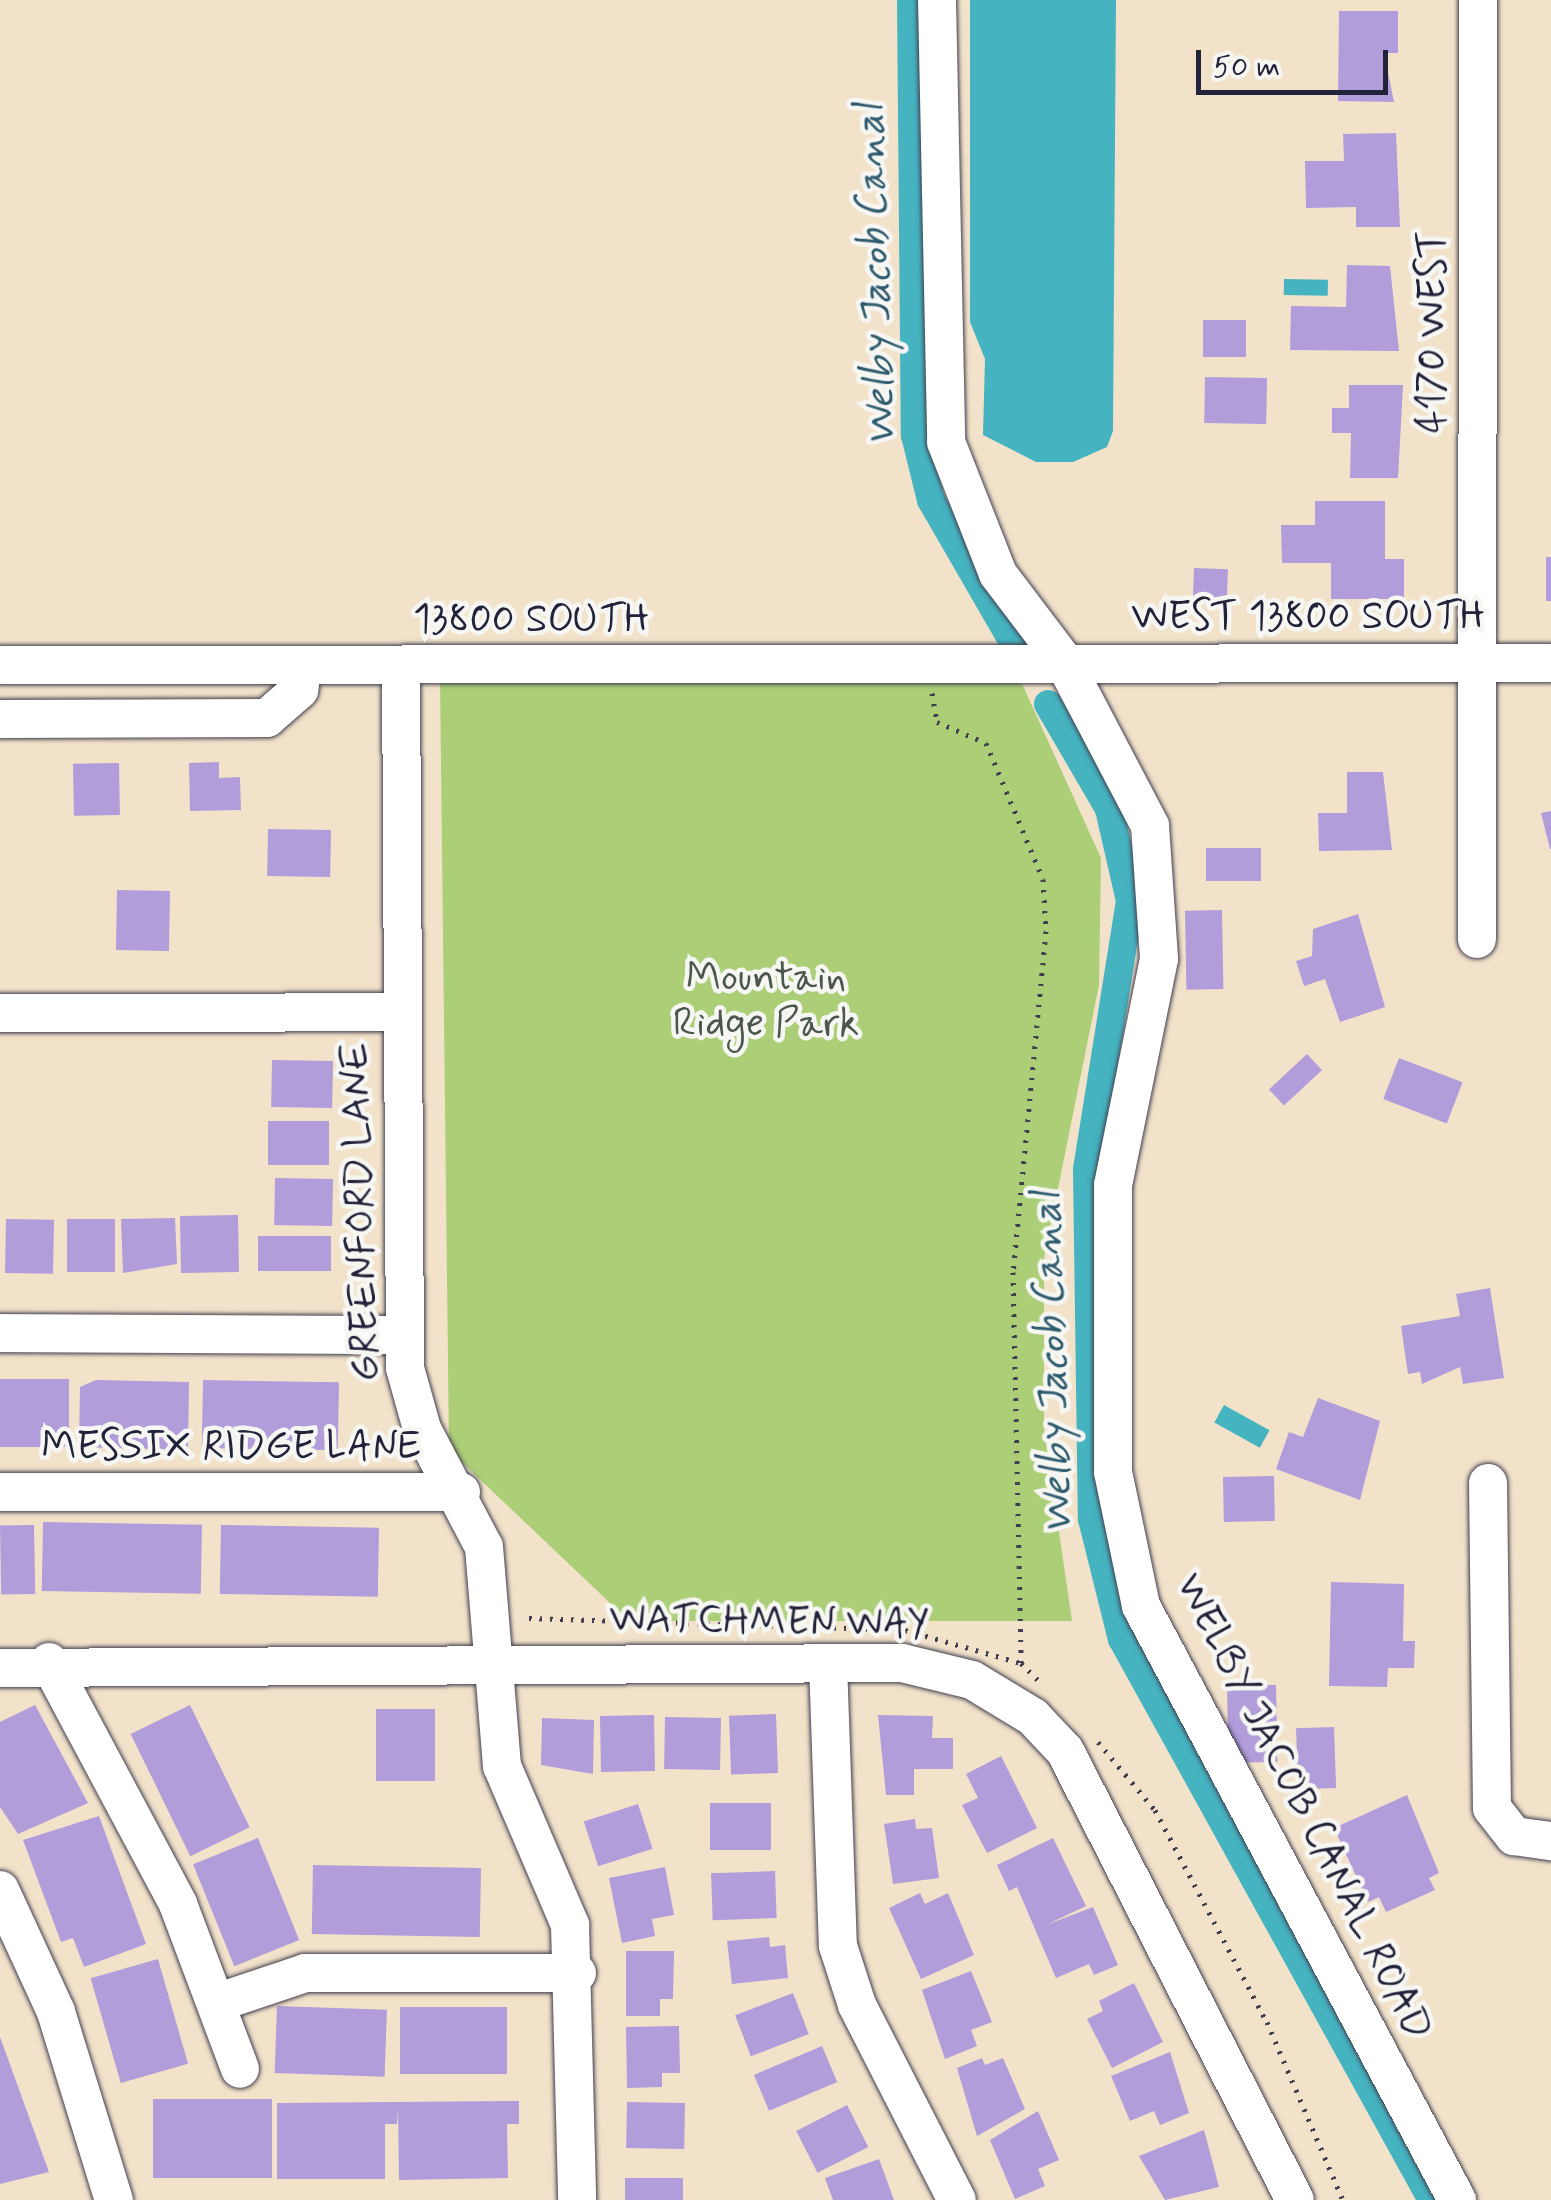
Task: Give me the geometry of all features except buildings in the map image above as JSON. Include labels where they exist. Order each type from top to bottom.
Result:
[{"type":"street","name":"WELBY JACOB CANAL ROAD","points":[[937,0],[946,442],[998,574],[1063,660],[1150,826],[1158,959],[1113,1185],[1113,1472],[1140,1606],[1457,2200]]},
{"type":"street","name":"4170 WEST","points":[[1477,939],[1478,0]]},
{"type":"street","name":"WEST 13800 SOUTH","points":[[1063,660],[1551,663]]},
{"type":"street","name":"13800 SOUTH","points":[[0,665],[1063,660]]},
{"type":"street","points":[[0,719],[268,718],[300,690],[303,666]]},
{"type":"street","name":"GREENFORD LANE","points":[[401,666],[403,1335],[414,1408],[461,1492],[490,1575],[492,1662],[502,1766],[563,1903],[577,1973],[577,2200]]},
{"type":"street","points":[[0,1013],[400,1012]]},
{"type":"street","points":[[0,1333],[403,1335]]},
{"type":"street","points":[[1488,1484],[1490,1794],[1505,1830],[1551,1841]]},
{"type":"street","name":"MESSIX RIDGE LANE","points":[[0,1492],[461,1492]]},
{"type":"street","points":[[48,1662],[222,2002],[240,2069]]},
{"type":"street","name":"WATCHMEN WAY","points":[[0,1668],[48,1662],[828,1662],[950,1672],[1004,1696],[1050,1733],[1234,2068],[1296,2200]]},
{"type":"street","points":[[828,1662],[838,1946],[857,2005],[957,2200]]},
{"type":"street","points":[[0,1890],[56,2012],[114,2200]]},
{"type":"street","points":[[222,2002],[305,1973],[577,1973]]},
{"type":"green space","name":"Mountain Ridge Park","points":[[440,677],[1019,677],[1101,858],[1099,985],[1044,1258],[1044,1429],[1072,1621],[629,1621],[449,1450]]},
{"type":"water","points":[[970,0],[1116,0],[1113,431],[1107,447],[1073,462],[1036,462],[983,435],[985,359],[970,322]]},
{"type":"water","points":[[1284,279],[1328,280],[1328,296],[1284,295]]},
{"type":"water","points":[[1224,1405],[1269,1430],[1260,1448],[1214,1422]]},
{"type":"waterway","name":"Welby Jacob Canal","points":[[911,0],[915,435],[931,500],[1014,644]]},
{"type":"waterway","name":"Welby Jacob Canal","points":[[1048,704],[1109,809],[1130,901],[1087,1170],[1092,1519],[1122,1639],[1432,2200]]}]
